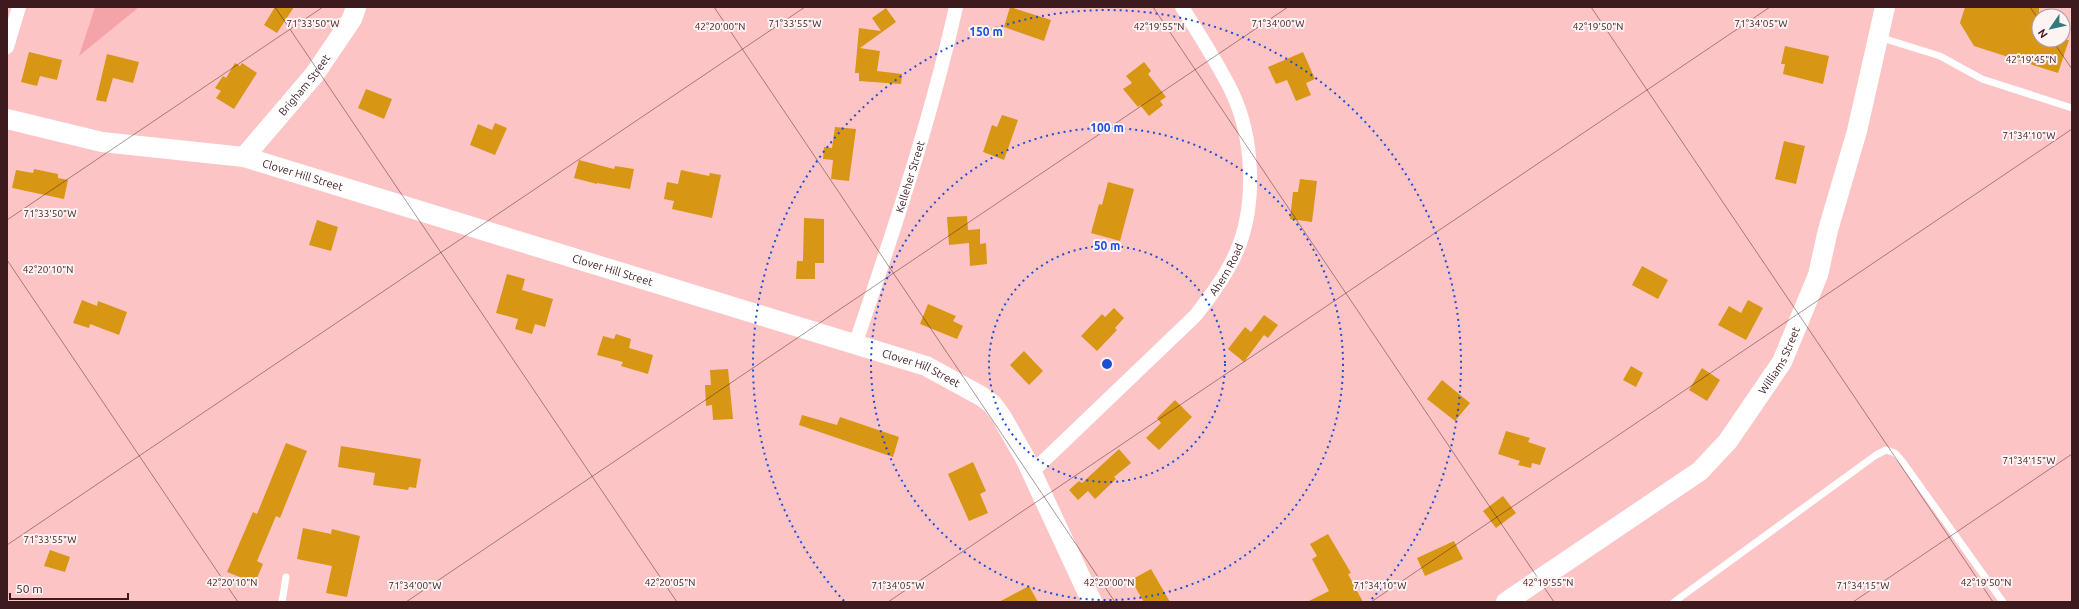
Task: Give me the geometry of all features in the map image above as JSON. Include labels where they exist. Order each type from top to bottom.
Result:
[{"type":"street","points":[[7,47],[19,7]]},
{"type":"street","name":"Brigham Street","points":[[244,157],[314,75],[352,19],[356,7]]},
{"type":"street","name":"Kelleher Street","points":[[855,345],[901,209],[940,75],[956,7]]},
{"type":"street","name":"Ahern Road","points":[[1032,472],[1195,316],[1218,287],[1239,245],[1246,223],[1249,192],[1250,156],[1245,126],[1232,91],[1182,7]]},
{"type":"street","name":"Williams Street","points":[[1506,602],[1700,471],[1728,441],[1782,362],[1818,275],[1828,230],[1858,131],[1885,7]]},
{"type":"street","name":"Clover Hill Street","points":[[7,119],[102,142],[244,157],[926,366],[981,396],[992,404],[1001,416],[1032,472],[1092,602]]},
{"type":"lane","points":[[1879,37],[1940,56],[1982,79],[2072,108]]},
{"type":"lane","points":[[1674,602],[1876,455],[1886,450],[1895,453],[1902,461],[2003,602]]},
{"type":"lane","points":[[282,602],[286,577]]},
{"type":"shaded area","points":[[95,7],[139,7],[79,56]]},
{"type":"building","points":[[275,7],[294,7],[277,33],[264,25]]},
{"type":"building","points":[[1010,7],[1051,20],[1044,41],[1004,27]]},
{"type":"building","points":[[1965,7],[2039,7],[2031,8],[2031,48],[2066,48],[2058,73],[1974,46],[1960,23]]},
{"type":"building","points":[[886,8],[896,22],[860,48],[880,51],[877,71],[902,74],[901,84],[859,81],[859,73],[855,73],[859,28],[881,31],[872,18]]},
{"type":"building","points":[[1785,46],[1829,56],[1823,84],[1783,74],[1785,64],[1781,64]]},
{"type":"building","points":[[29,52],[62,60],[57,80],[40,76],[37,86],[21,82]]},
{"type":"building","points":[[1303,52],[1315,79],[1306,83],[1311,95],[1296,101],[1287,80],[1276,84],[1268,67]]},
{"type":"building","points":[[107,54],[139,62],[133,83],[113,78],[106,102],[96,100]]},
{"type":"building","points":[[1144,62],[1151,71],[1148,74],[1166,97],[1160,101],[1163,105],[1149,116],[1140,105],[1138,107],[1123,89],[1132,83],[1126,76]]},
{"type":"building","points":[[235,63],[240,66],[242,63],[257,73],[234,109],[216,98],[221,91],[215,88],[223,76],[226,78]]},
{"type":"building","points":[[366,89],[392,99],[384,119],[358,108]]},
{"type":"building","points":[[1002,115],[1018,120],[1004,160],[983,152],[992,125],[997,127]]},
{"type":"building","points":[[495,123],[507,128],[495,155],[470,145],[478,124],[492,130]]},
{"type":"building","points":[[835,127],[856,129],[849,181],[831,179],[833,160],[823,159],[824,147],[832,148]]},
{"type":"building","points":[[1784,141],[1805,146],[1796,184],[1775,179]]},
{"type":"building","points":[[579,160],[614,169],[615,166],[634,169],[630,189],[597,184],[574,178]]},
{"type":"building","points":[[34,169],[58,174],[58,178],[68,180],[64,199],[12,188],[16,170],[33,173]]},
{"type":"building","points":[[681,170],[709,176],[710,173],[721,175],[712,218],[672,209],[674,201],[664,199],[667,182],[678,184]]},
{"type":"building","points":[[1300,179],[1317,181],[1312,222],[1290,219],[1293,192],[1298,192]]},
{"type":"building","points":[[1108,182],[1134,189],[1120,241],[1091,233],[1099,204],[1102,205]]},
{"type":"building","points":[[967,216],[968,230],[980,229],[980,244],[986,243],[987,264],[970,266],[969,243],[949,245],[947,217]]},
{"type":"building","points":[[804,218],[824,219],[824,263],[815,263],[815,279],[796,279],[797,261],[803,261]]},
{"type":"building","points":[[317,220],[338,227],[331,251],[309,245]]},
{"type":"building","points":[[1642,266],[1668,280],[1658,299],[1632,285]]},
{"type":"building","points":[[507,274],[525,279],[522,290],[553,299],[545,327],[535,324],[532,334],[515,329],[518,319],[496,313]]},
{"type":"building","points":[[82,300],[97,306],[98,301],[127,312],[119,335],[90,324],[89,328],[73,323]]},
{"type":"building","points":[[1748,300],[1763,308],[1746,340],[1718,325],[1729,306],[1741,313]]},
{"type":"building","points":[[928,304],[956,316],[953,321],[963,326],[957,339],[920,324]]},
{"type":"building","points":[[1114,308],[1124,318],[1115,328],[1117,330],[1097,351],[1081,336],[1102,314],[1105,317]]},
{"type":"building","points":[[1264,315],[1278,325],[1268,338],[1264,335],[1244,362],[1228,349],[1245,327],[1251,332]]},
{"type":"building","points":[[616,334],[631,339],[629,348],[653,355],[648,374],[621,366],[623,362],[597,355],[603,336],[614,339]]},
{"type":"building","points":[[1024,351],[1043,371],[1029,385],[1010,365]]},
{"type":"building","points":[[1631,366],[1643,373],[1636,387],[1623,380]]},
{"type":"building","points":[[1702,368],[1720,380],[1707,401],[1689,390]]},
{"type":"building","points":[[728,369],[733,419],[713,420],[712,405],[706,406],[705,385],[711,385],[710,370]]},
{"type":"building","points":[[1442,380],[1470,403],[1455,421],[1427,399]]},
{"type":"building","points":[[1175,400],[1192,417],[1159,450],[1146,438],[1161,423],[1157,418]]},
{"type":"building","points":[[802,415],[837,425],[840,417],[899,437],[893,457],[799,425]]},
{"type":"building","points":[[1506,431],[1530,438],[1528,442],[1546,448],[1540,465],[1532,463],[1531,468],[1518,465],[1520,461],[1498,454]]},
{"type":"building","points":[[286,443],[307,451],[280,518],[276,516],[257,561],[263,564],[255,583],[227,572],[253,512],[257,514]]},
{"type":"building","points":[[341,446],[421,459],[416,488],[409,487],[408,490],[373,485],[375,473],[338,467]]},
{"type":"building","points":[[1119,449],[1131,463],[1114,477],[1116,479],[1095,499],[1088,491],[1078,500],[1069,490],[1079,481],[1082,483]]},
{"type":"building","points":[[973,462],[986,491],[980,494],[988,513],[969,521],[948,474]]},
{"type":"building","points":[[1503,496],[1516,513],[1496,528],[1483,511]]},
{"type":"building","points":[[303,528],[331,534],[332,529],[360,536],[347,597],[326,593],[332,566],[297,559]]},
{"type":"building","points":[[1328,534],[1351,573],[1348,574],[1363,602],[1307,602],[1329,591],[1312,559],[1317,556],[1310,544]]},
{"type":"building","points":[[1454,541],[1463,559],[1425,576],[1417,558]]},
{"type":"building","points":[[50,550],[70,557],[65,572],[44,566]]},
{"type":"building","points":[[1151,569],[1170,602],[1144,602],[1131,580]]},
{"type":"building","points":[[1029,586],[1038,602],[999,602]]}]
